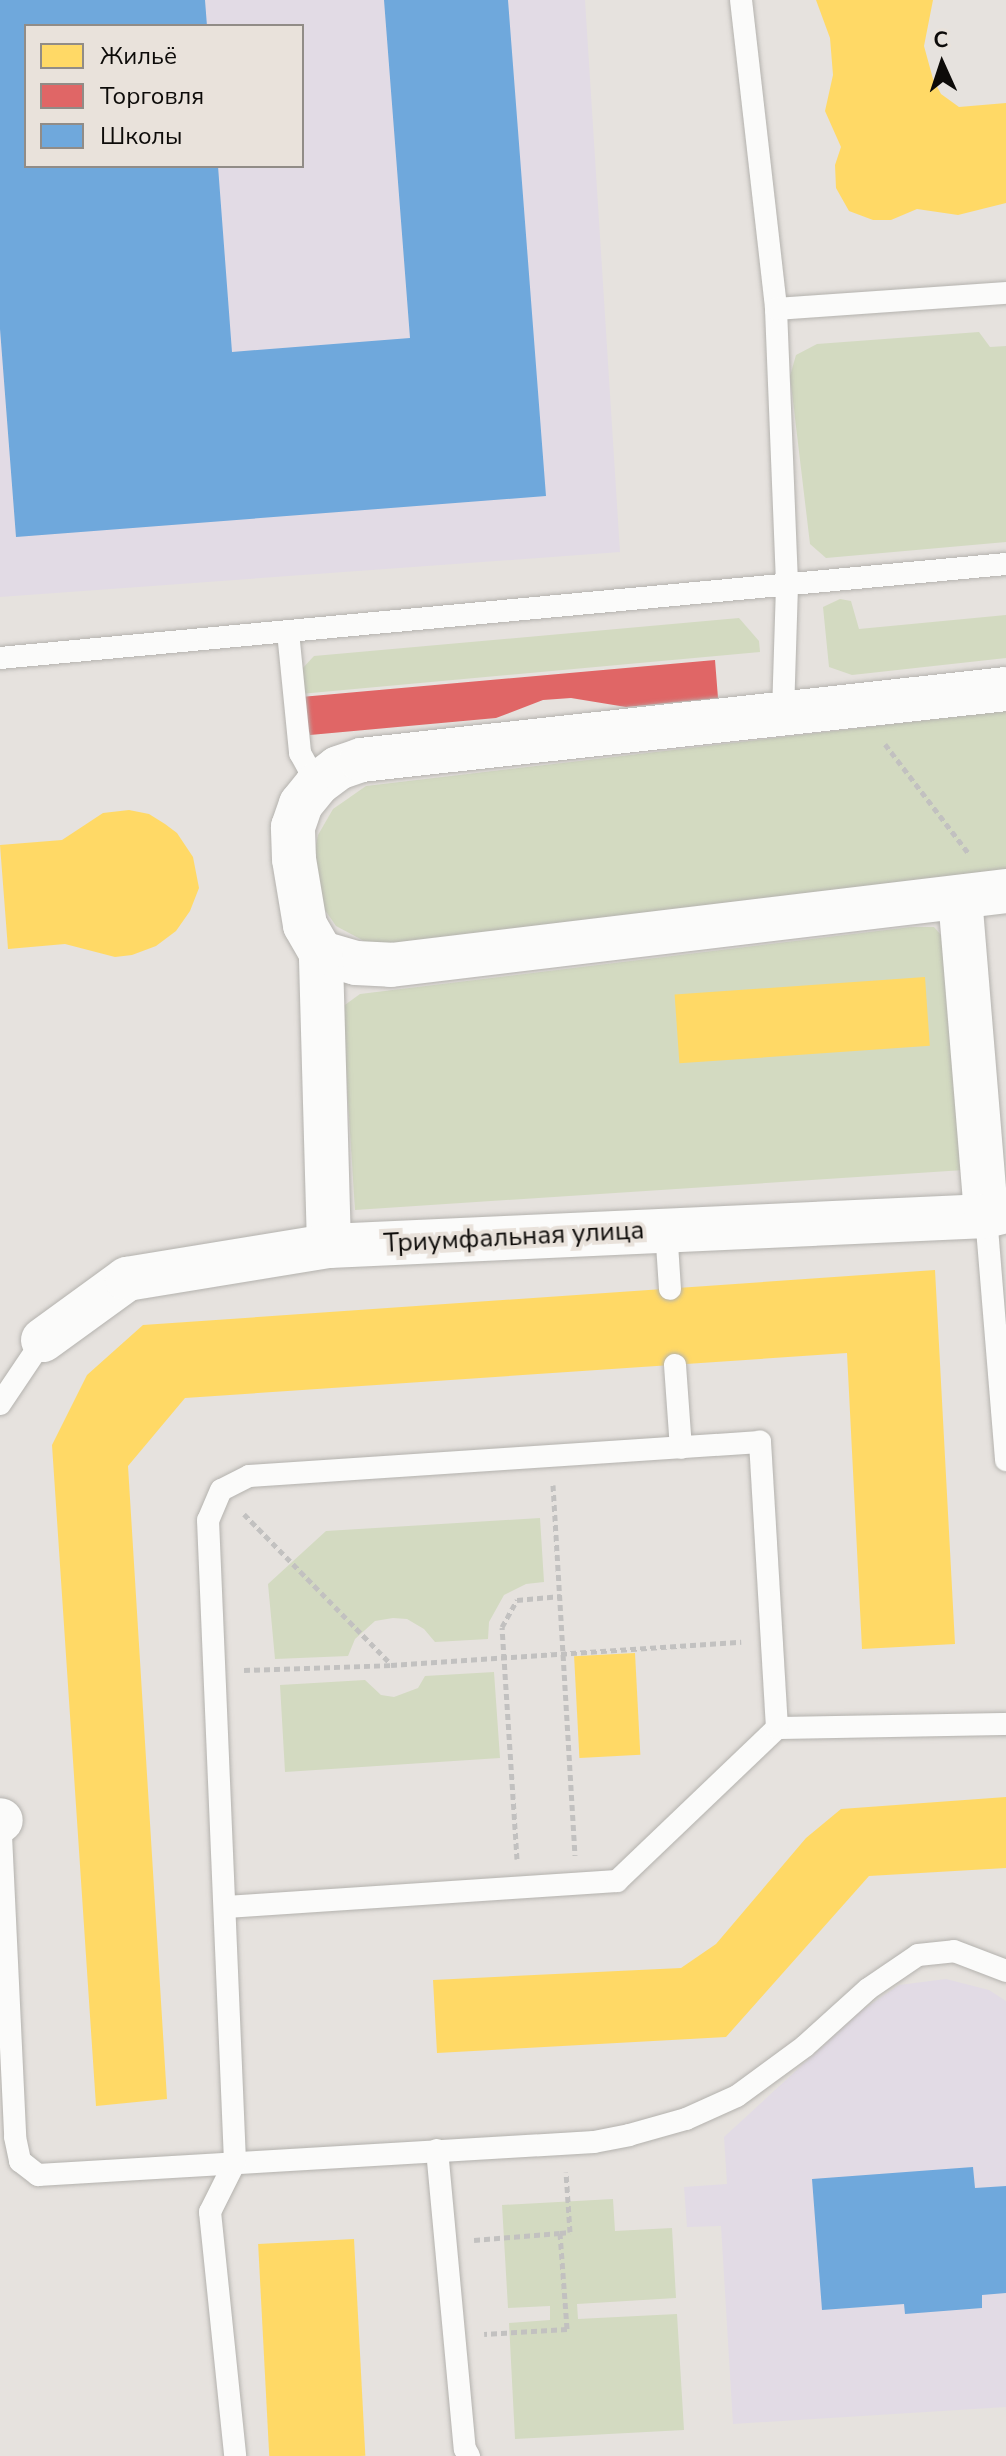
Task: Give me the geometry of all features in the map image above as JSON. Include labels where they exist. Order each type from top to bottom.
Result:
[{"type":"street","points":[[329,1246],[321,953],[305,925],[294,859],[293,827],[301,804],[317,784],[338,768],[361,760],[1006,689]]},
{"type":"street","points":[[321,953],[356,963],[391,965],[988,893],[996,1213]]},
{"type":"street","name":"Триумфальная улица","points":[[43,1340],[127,1279],[329,1246],[996,1213]]},
{"type":"lane","points":[[741,0],[776,309],[787,586],[783,713]]},
{"type":"lane","points":[[776,309],[1006,293]]},
{"type":"lane","points":[[0,658],[1006,564]]},
{"type":"lane","points":[[288,632],[300,753],[317,784]]},
{"type":"lane","points":[[996,1213],[1006,1460]]},
{"type":"lane","points":[[666,1229],[670,1289]]},
{"type":"lane","points":[[0,1404],[43,1340]]},
{"type":"lane","points":[[675,1365],[681,1448]]},
{"type":"lane","points":[[235,2456],[210,2212],[235,2162],[208,1520],[221,1490],[249,1476],[760,1442],[777,1728]]},
{"type":"lane","points":[[226,1907],[617,1881],[777,1728],[1006,1724]]},
{"type":"lane","points":[[0,1805],[15,2137],[20,2161],[38,2175],[565,2143],[629,2135],[686,2119],[737,2096],[805,2046],[868,1989],[918,1955],[954,1951],[1006,1971]]},
{"type":"lane","points":[[437,2150],[465,2449],[469,2456]]},
{"type":"path","points":[[884,743],[988,893]]},
{"type":"path","points":[[551,1456],[577,1884]]},
{"type":"path","points":[[221,1490],[391,1665]]},
{"type":"path","points":[[518,1887],[502,1627],[510,1607],[517,1600],[561,1596]]},
{"type":"path","points":[[215,1671],[391,1665],[771,1640]]},
{"type":"path","points":[[446,2242],[570,2232],[565,2143]]},
{"type":"path","points":[[455,2336],[567,2329],[560,2233]]},
{"type":"shaded area","points":[[0,0],[585,0],[620,552],[0,597]]},
{"type":"shaded area","points":[[946,1979],[989,1990],[1006,2001],[1006,2407],[733,2424],[721,2226],[687,2227],[684,2187],[727,2184],[724,2137],[861,2011],[899,1985]]},
{"type":"green space","points":[[979,332],[990,347],[1006,346],[1006,542],[826,558],[810,544],[790,376],[796,355],[817,344]]},
{"type":"green space","points":[[840,599],[851,601],[859,629],[1006,615],[1006,658],[852,675],[829,667],[823,607]]},
{"type":"green space","points":[[739,618],[759,641],[760,652],[300,694],[300,671],[314,656]]},
{"type":"green space","points":[[1006,711],[1006,873],[414,948],[366,942],[336,926],[318,900],[311,868],[318,835],[333,809],[366,786]]},
{"type":"green space","points":[[911,927],[934,927],[947,942],[964,1170],[355,1210],[342,1007],[360,994]]},
{"type":"green space","points":[[540,1518],[544,1582],[526,1584],[504,1595],[489,1622],[488,1639],[435,1642],[424,1629],[407,1619],[393,1618],[375,1621],[355,1639],[348,1656],[275,1659],[268,1584],[326,1531]]},
{"type":"green space","points":[[494,1672],[500,1758],[285,1772],[280,1685],[365,1680],[381,1695],[394,1697],[418,1688],[425,1676]]},
{"type":"green space","points":[[613,2199],[615,2231],[672,2228],[676,2298],[577,2304],[578,2319],[677,2314],[684,2430],[515,2439],[509,2323],[550,2320],[550,2306],[508,2308],[502,2205]]},
{"type":"building: Жильё","points":[[816,0],[933,0],[924,46],[933,79],[941,94],[959,107],[1006,103],[1006,203],[958,215],[917,209],[891,220],[873,220],[849,211],[836,188],[835,165],[841,147],[825,111],[833,75],[830,38]]},
{"type":"building: Жильё","points":[[129,810],[149,814],[165,824],[177,833],[193,857],[199,888],[190,911],[176,931],[156,946],[132,955],[115,957],[65,944],[8,949],[0,845],[62,840],[103,813]]},
{"type":"building: Жильё","points":[[925,977],[930,1046],[679,1063],[675,995]]},
{"type":"building: Жильё","points":[[935,1270],[955,1644],[862,1649],[847,1353],[185,1398],[128,1466],[167,2099],[96,2106],[52,1445],[87,1375],[143,1325]]},
{"type":"building: Жильё","points":[[635,1653],[640,1755],[579,1758],[574,1656]]},
{"type":"building: Жильё","points":[[1006,1797],[1006,1868],[869,1876],[726,2037],[437,2053],[433,1980],[681,1968],[716,1944],[806,1838],[841,1809]]},
{"type":"building: Жильё","points":[[354,2239],[365,2456],[269,2456],[258,2244]]},
{"type":"building: Торговля","points":[[715,660],[718,698],[626,707],[571,698],[543,700],[496,718],[310,735],[301,697]]},
{"type":"building: Школы","points":[[0,0],[205,0],[207,24],[24,24],[24,168],[218,168],[232,352],[410,338],[384,0],[508,0],[546,496],[16,537],[0,329]]},
{"type":"building: Школы","points":[[973,2167],[975,2188],[1006,2186],[1006,2293],[982,2295],[982,2308],[905,2314],[904,2304],[822,2310],[812,2179]]}]
